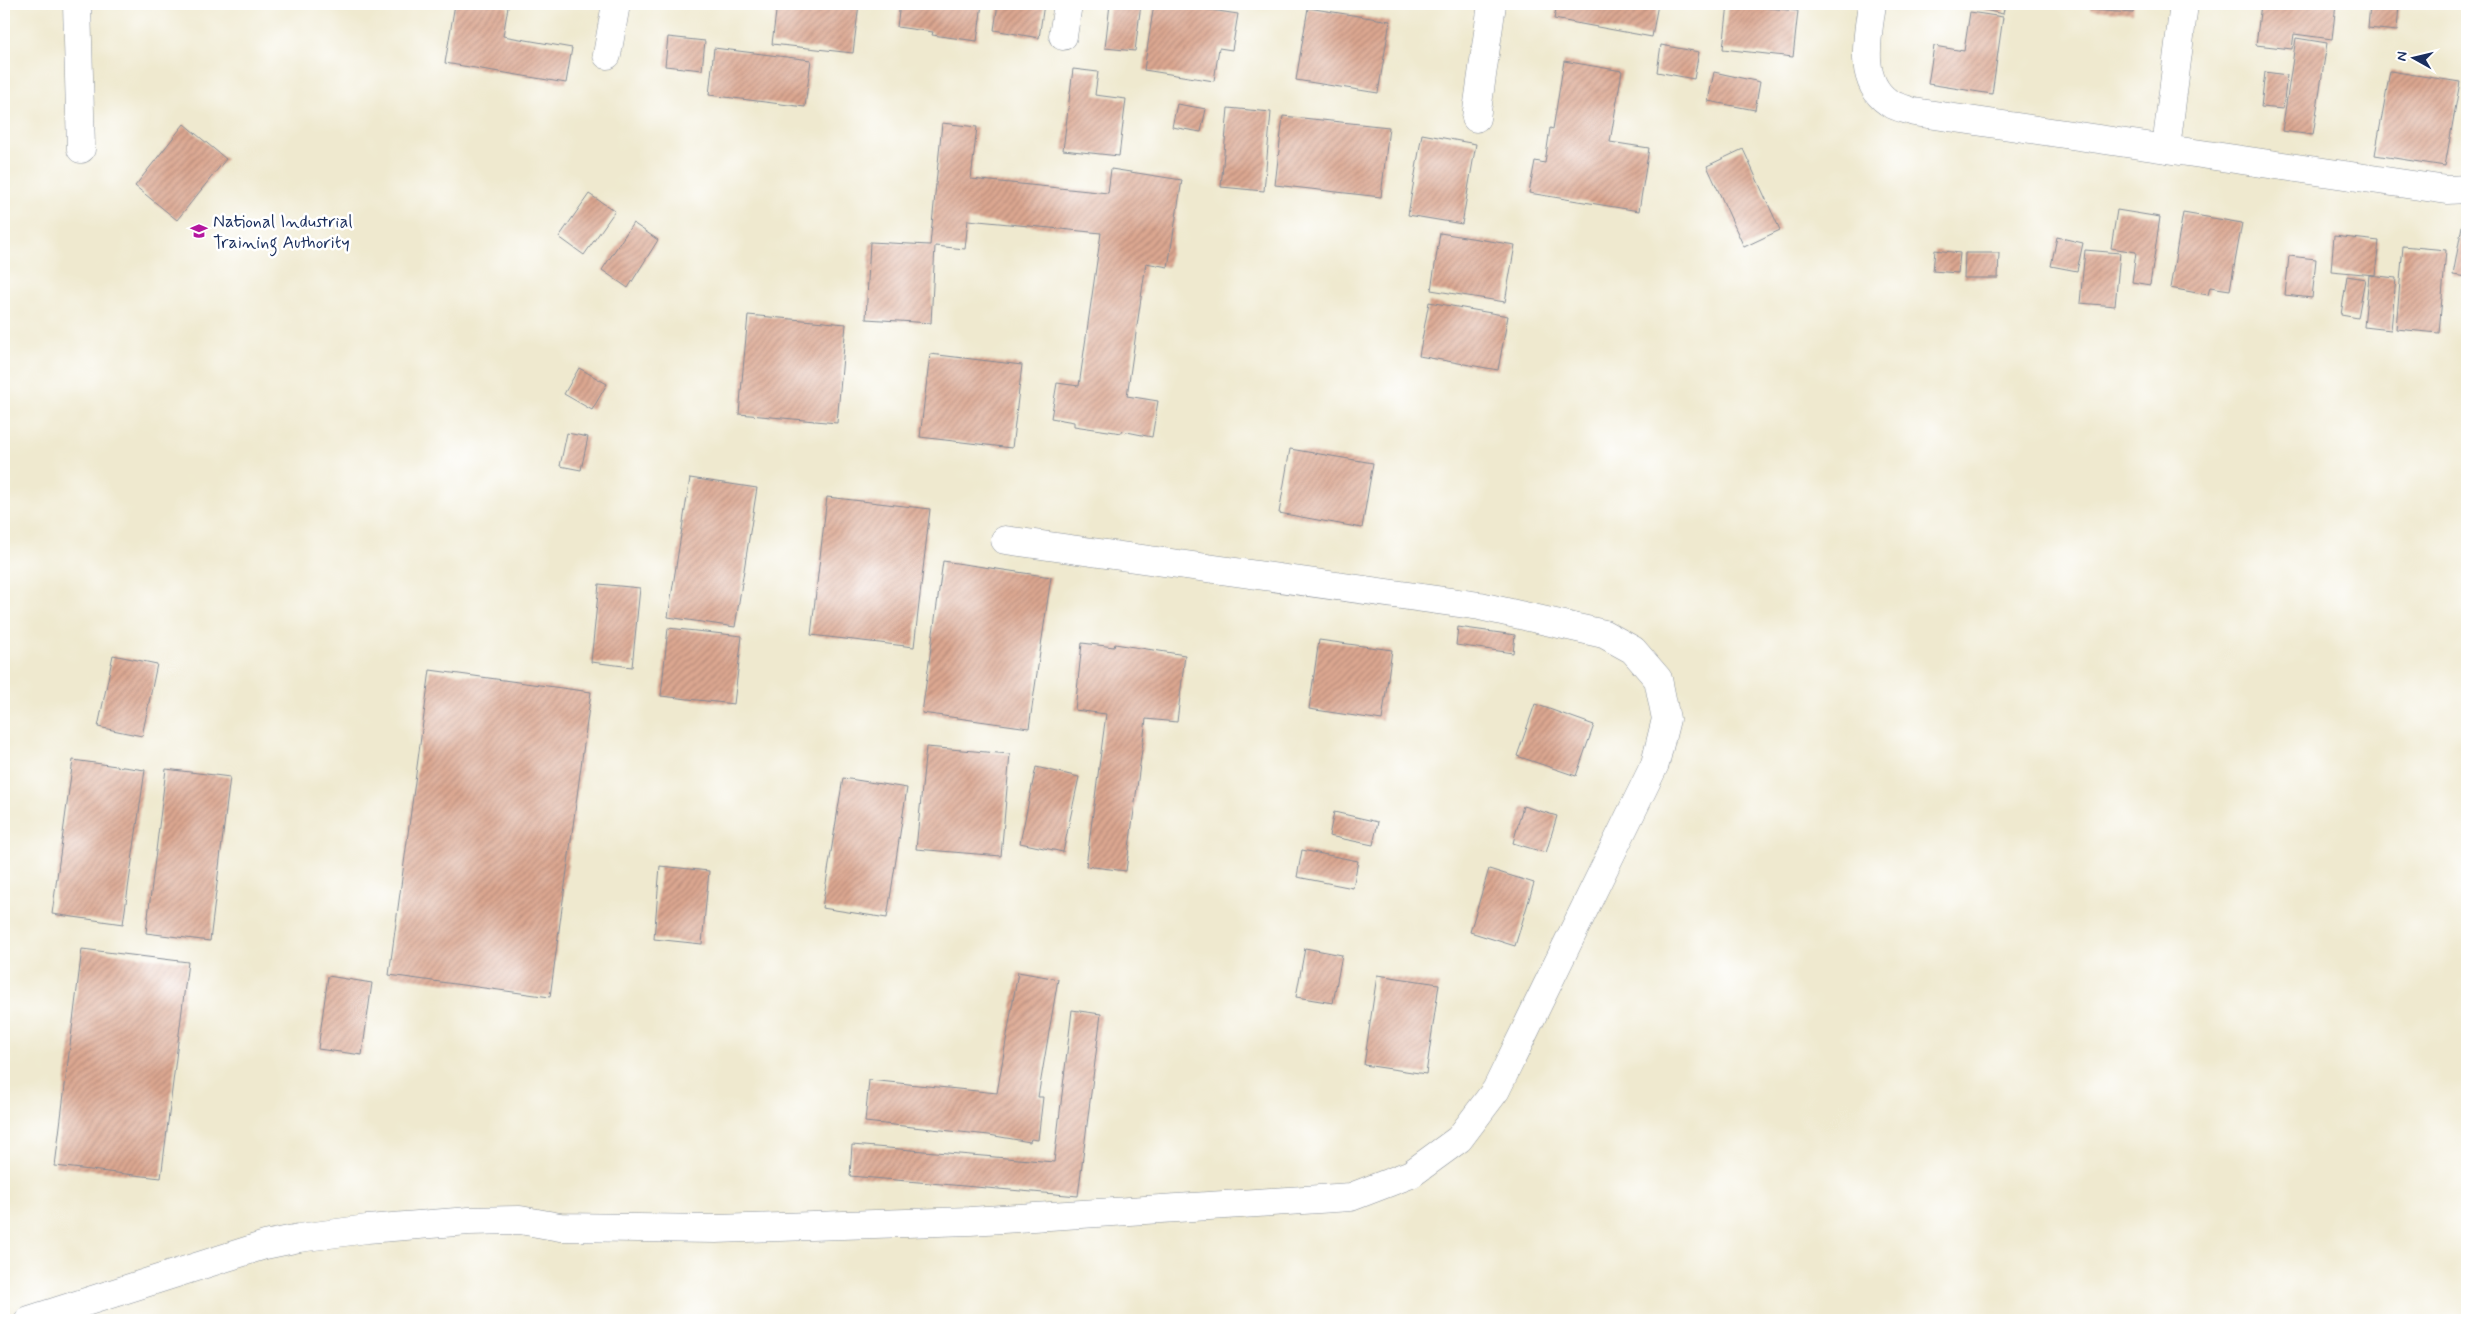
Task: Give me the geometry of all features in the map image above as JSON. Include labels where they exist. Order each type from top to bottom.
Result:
[{"type":"street","points":[[77,4],[81,149]]},
{"type":"street","points":[[607,55],[616,4]]},
{"type":"street","points":[[1063,36],[1068,4]]},
{"type":"street","points":[[1476,118],[1492,4]]},
{"type":"street","points":[[1872,4],[1867,47],[1868,64],[1877,92],[1888,103],[1914,112],[2447,190],[2467,189]]},
{"type":"street","points":[[2166,148],[2184,4]]},
{"type":"street","points":[[29,1320],[257,1248],[298,1238],[367,1229],[469,1221],[520,1220],[560,1228],[716,1230],[970,1221],[1351,1197],[1411,1174],[1459,1139],[1496,1090],[1656,764],[1666,719],[1658,679],[1633,650],[1604,634],[1480,606],[1005,540]]},
{"type":"building","points":[[455,4],[492,4],[508,7],[503,36],[572,48],[566,83],[445,63]]},
{"type":"building","points":[[777,4],[859,4],[853,53],[772,44]]},
{"type":"building","points":[[900,4],[982,4],[977,41],[932,35],[933,32],[897,27]]},
{"type":"building","points":[[998,4],[1044,4],[1039,38],[994,30]]},
{"type":"building","points":[[1110,4],[1141,4],[1135,51],[1105,48]]},
{"type":"building","points":[[1154,4],[1171,4],[1238,14],[1232,50],[1219,48],[1214,81],[1144,70]]},
{"type":"building","points":[[1557,4],[1658,4],[1652,37],[1554,19]]},
{"type":"building","points":[[1728,4],[1798,11],[1793,57],[1723,49]]},
{"type":"building","points":[[1976,4],[2005,4],[2003,14],[1975,8]]},
{"type":"building","points":[[2090,4],[2134,4],[2133,13],[2090,10]]},
{"type":"building","points":[[2261,4],[2336,4],[2332,39],[2294,34],[2292,49],[2256,45]]},
{"type":"building","points":[[2370,4],[2399,4],[2397,31],[2368,28]]},
{"type":"building","points":[[1308,8],[1390,21],[1378,93],[1296,80]]},
{"type":"building","points":[[1970,12],[2003,17],[1992,94],[1928,84],[1934,46],[1964,51]]},
{"type":"building","points":[[668,37],[705,41],[702,70],[665,66]]},
{"type":"building","points":[[2296,38],[2327,43],[2313,135],[2282,131]]},
{"type":"building","points":[[1661,45],[1699,52],[1694,79],[1657,72]]},
{"type":"building","points":[[714,48],[811,60],[805,107],[709,95]]},
{"type":"building","points":[[1564,61],[1622,71],[1610,142],[1649,148],[1639,211],[1529,193],[1535,161],[1545,163],[1550,128],[1553,129]]},
{"type":"building","points":[[1073,69],[1098,72],[1095,95],[1126,99],[1119,156],[1063,150]]},
{"type":"building","points":[[2390,71],[2460,82],[2445,166],[2375,155]]},
{"type":"building","points":[[1714,72],[1760,82],[1755,110],[1708,101]]},
{"type":"building","points":[[2265,72],[2287,75],[2283,109],[2261,107]]},
{"type":"building","points":[[1177,104],[1206,109],[1201,132],[1172,127]]},
{"type":"building","points":[[1228,108],[1271,112],[1264,191],[1221,187]]},
{"type":"building","points":[[1283,116],[1389,127],[1381,197],[1275,185]]},
{"type":"building","points":[[942,123],[977,127],[971,179],[1108,193],[1111,169],[1182,180],[1168,267],[1146,263],[1127,396],[1158,401],[1152,437],[1122,431],[1122,433],[1074,426],[1074,422],[1051,418],[1057,383],[1079,386],[1101,233],[968,220],[965,249],[935,246],[931,323],[866,319],[870,242],[930,245]]},
{"type":"building","points":[[184,124],[226,159],[177,220],[135,186]]},
{"type":"building","points":[[1422,134],[1476,144],[1462,224],[1408,215]]},
{"type":"building","points":[[1743,149],[1780,230],[1744,247],[1707,166]]},
{"type":"building","points":[[589,194],[615,211],[584,255],[559,237]]},
{"type":"building","points":[[2117,210],[2160,217],[2150,285],[2132,282],[2136,252],[2111,248]]},
{"type":"building","points":[[2465,210],[2467,210],[2467,277],[2453,275]]},
{"type":"building","points":[[2183,213],[2242,223],[2230,290],[2210,287],[2208,295],[2170,288]]},
{"type":"building","points":[[633,223],[658,240],[628,288],[602,270]]},
{"type":"building","points":[[1440,233],[1515,245],[1505,302],[1431,290]]},
{"type":"building","points":[[2334,236],[2379,241],[2375,275],[2331,271]]},
{"type":"building","points":[[2057,237],[2083,243],[2077,271],[2051,266]]},
{"type":"building","points":[[2403,246],[2446,250],[2439,333],[2396,329]]},
{"type":"building","points":[[1935,250],[1960,253],[1958,273],[1933,271]]},
{"type":"building","points":[[2085,250],[2120,253],[2115,306],[2080,303]]},
{"type":"building","points":[[1965,253],[1999,253],[1998,278],[1964,278]]},
{"type":"building","points":[[2289,256],[2316,259],[2312,298],[2285,295]]},
{"type":"building","points":[[2369,275],[2396,278],[2391,330],[2364,327]]},
{"type":"building","points":[[2347,276],[2365,279],[2358,318],[2341,315]]},
{"type":"building","points":[[1429,302],[1508,316],[1498,370],[1419,356]]},
{"type":"building","points":[[748,315],[846,324],[837,423],[739,414]]},
{"type":"building","points":[[930,354],[1022,365],[1012,448],[920,437]]},
{"type":"building","points":[[579,368],[607,384],[592,410],[564,394]]},
{"type":"building","points":[[567,433],[588,437],[581,470],[560,466]]},
{"type":"building","points":[[1290,449],[1373,463],[1362,528],[1279,513]]},
{"type":"building","points":[[690,478],[757,488],[735,627],[668,617]]},
{"type":"building","points":[[827,497],[930,509],[914,647],[811,635]]},
{"type":"building","points":[[943,561],[1051,577],[1029,728],[922,713]]},
{"type":"building","points":[[599,584],[640,588],[632,667],[591,662]]},
{"type":"building","points":[[1458,627],[1515,635],[1513,653],[1456,645]]},
{"type":"building","points":[[668,628],[742,636],[734,704],[661,696]]},
{"type":"building","points":[[1319,640],[1392,650],[1382,720],[1309,709]]},
{"type":"building","points":[[1082,643],[1114,647],[1115,644],[1185,655],[1177,722],[1146,719],[1126,871],[1086,866],[1106,714],[1075,710]]},
{"type":"building","points":[[113,655],[157,664],[142,736],[98,727]]},
{"type":"building","points":[[430,670],[591,692],[550,997],[389,975]]},
{"type":"building","points":[[1535,704],[1594,725],[1576,776],[1517,756]]},
{"type":"building","points":[[926,747],[1010,754],[1001,856],[916,849]]},
{"type":"building","points":[[73,760],[145,770],[123,924],[52,914]]},
{"type":"building","points":[[1036,767],[1079,777],[1063,852],[1020,843]]},
{"type":"building","points":[[166,769],[230,777],[210,941],[146,933]]},
{"type":"building","points":[[843,778],[907,788],[887,918],[822,908]]},
{"type":"building","points":[[1523,806],[1557,816],[1546,853],[1513,843]]},
{"type":"building","points":[[1334,812],[1378,822],[1373,845],[1329,836]]},
{"type":"building","points":[[1302,850],[1358,861],[1353,888],[1297,877]]},
{"type":"building","points":[[660,866],[709,871],[702,944],[654,939]]},
{"type":"building","points":[[1489,869],[1534,883],[1515,946],[1470,932]]},
{"type":"building","points":[[1305,948],[1342,955],[1333,1003],[1296,997]]},
{"type":"building","points":[[82,949],[188,962],[161,1178],[55,1166]]},
{"type":"building","points":[[1018,972],[1058,979],[1038,1097],[1043,1097],[1038,1140],[1031,1139],[1030,1142],[989,1135],[865,1122],[869,1080],[997,1093]]},
{"type":"building","points":[[1377,975],[1439,984],[1426,1074],[1364,1065]]},
{"type":"building","points":[[328,976],[372,983],[362,1055],[318,1049]]},
{"type":"building","points":[[1072,1010],[1101,1014],[1078,1196],[850,1176],[852,1145],[1054,1162]]},
{"type":"place","name":"National Industrial Training Authority","points":[[199,231]]}]
